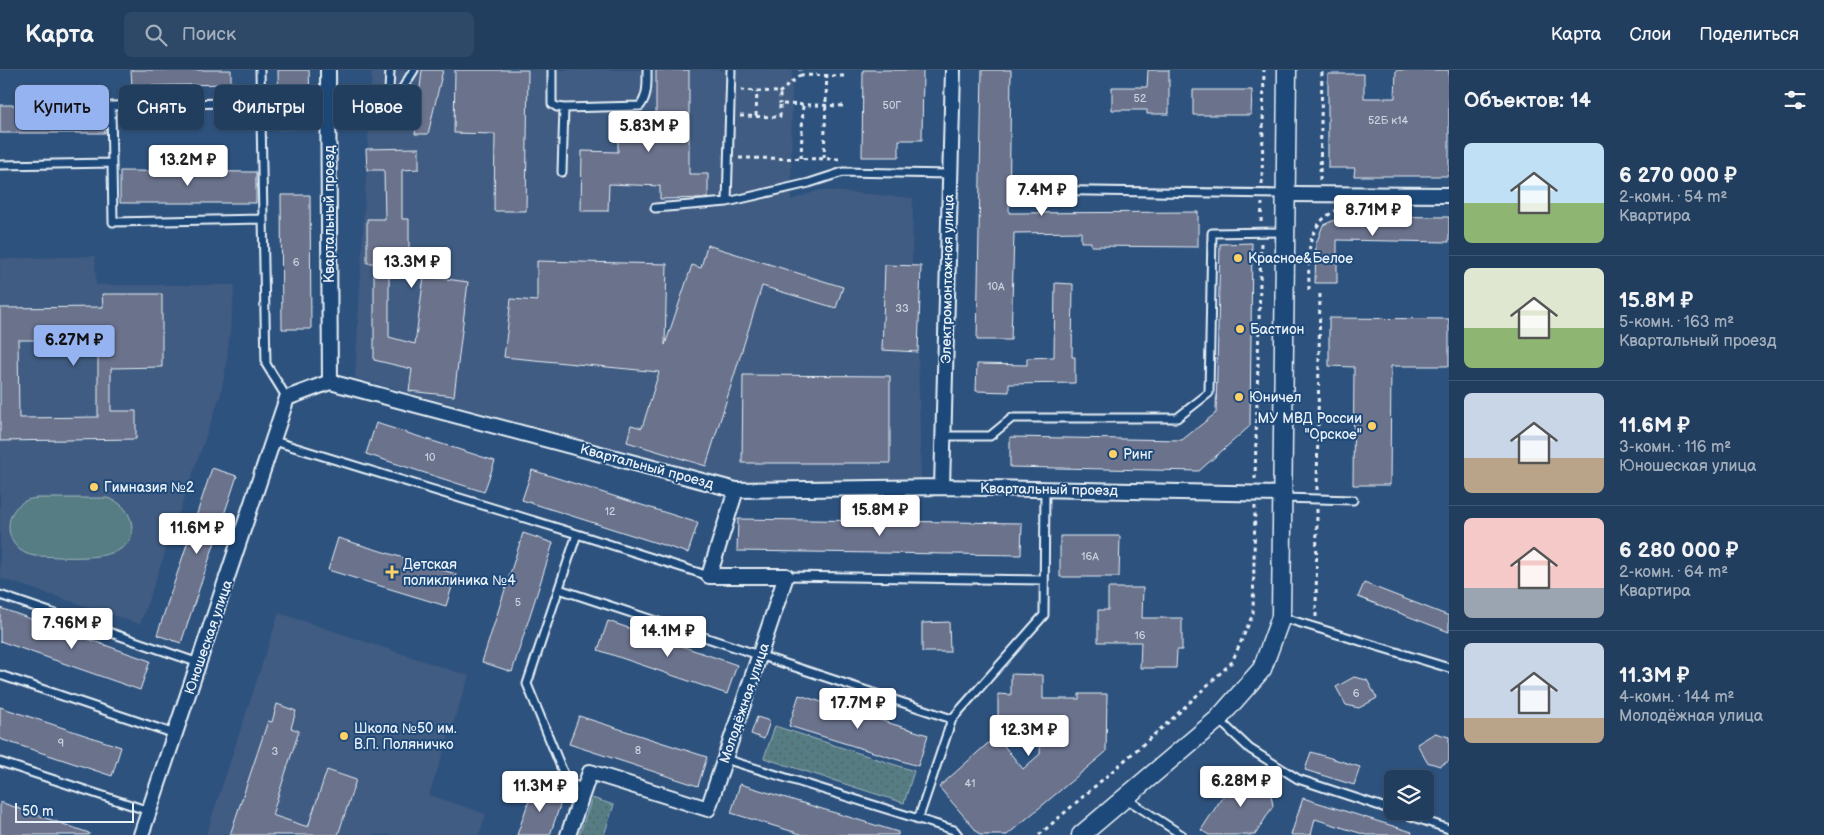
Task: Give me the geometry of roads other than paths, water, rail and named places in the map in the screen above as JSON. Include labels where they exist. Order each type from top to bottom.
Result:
[{"type":"street","name":"Квартальный проезд","points":[[328,70],[330,382],[736,490],[942,487],[1283,496]]},
{"type":"street","name":"Электромонтажная улица","points":[[942,487],[953,70]]},
{"type":"street","points":[[1081,835],[1218,719],[1262,669],[1281,617],[1287,70]]},
{"type":"street","points":[[1286,194],[1449,195]]},
{"type":"street","points":[[287,398],[330,382]]},
{"type":"street","name":"Юношеская улица","points":[[141,835],[287,398]]},
{"type":"street","points":[[736,490],[709,576],[786,576]]},
{"type":"street","name":"Молодёжная улица","points":[[568,835],[590,772],[708,809],[786,576]]},
{"type":"lane","points":[[260,70],[260,85]]},
{"type":"lane","points":[[390,70],[388,112],[414,70]]},
{"type":"lane","points":[[552,70],[552,104],[557,108],[640,106],[644,101],[647,90],[647,70]]},
{"type":"lane","points":[[727,202],[731,70]]},
{"type":"lane","points":[[214,103],[111,106],[113,222],[263,219]]},
{"type":"lane","points":[[562,172],[564,108]]},
{"type":"lane","points":[[261,130],[266,364],[287,398]]},
{"type":"lane","points":[[0,165],[112,163]]},
{"type":"lane","points":[[655,208],[727,202],[809,183],[843,172],[950,174]]},
{"type":"lane","points":[[1029,190],[1286,194]]},
{"type":"lane","points":[[943,436],[990,436],[1012,418],[1177,418],[1209,393],[1212,233],[1286,232]]},
{"type":"lane","points":[[274,441],[709,576]]},
{"type":"lane","points":[[918,820],[952,719],[1044,616],[1046,489]]},
{"type":"lane","points":[[1283,496],[1353,500]]},
{"type":"lane","points":[[577,534],[527,684],[567,782],[584,789]]},
{"type":"lane","points":[[786,576],[1044,580]]},
{"type":"lane","points":[[559,589],[952,719]]},
{"type":"lane","points":[[0,595],[199,663]]},
{"type":"lane","points":[[1281,617],[1449,668]]},
{"type":"lane","points":[[0,675],[175,734]]},
{"type":"lane","points":[[1218,719],[1250,749],[1298,779],[1384,808]]},
{"type":"lane","points":[[725,759],[954,830],[958,835]]},
{"type":"lane","points":[[0,762],[149,812]]},
{"type":"lane","points":[[1125,798],[1182,835]]},
{"type":"lane","points":[[1422,820],[1449,829]]},
{"type":"place","name":"Красное&Белое","points":[[1238,258]]},
{"type":"place","name":"Бастион","points":[[1240,329]]},
{"type":"place","name":"Юничел","points":[[1239,397]]},
{"type":"place","name":"МУ МВД России \"Орское\"","points":[[1372,426]]},
{"type":"place","name":"Ринг","points":[[1113,454]]},
{"type":"place","name":"Гимназия №2","points":[[94,487]]},
{"type":"place","name":"Детская поликлиника №4","points":[[392,572]]},
{"type":"place","name":"Школа №50 им. В.П. Поляничко","points":[[344,736]]}]
